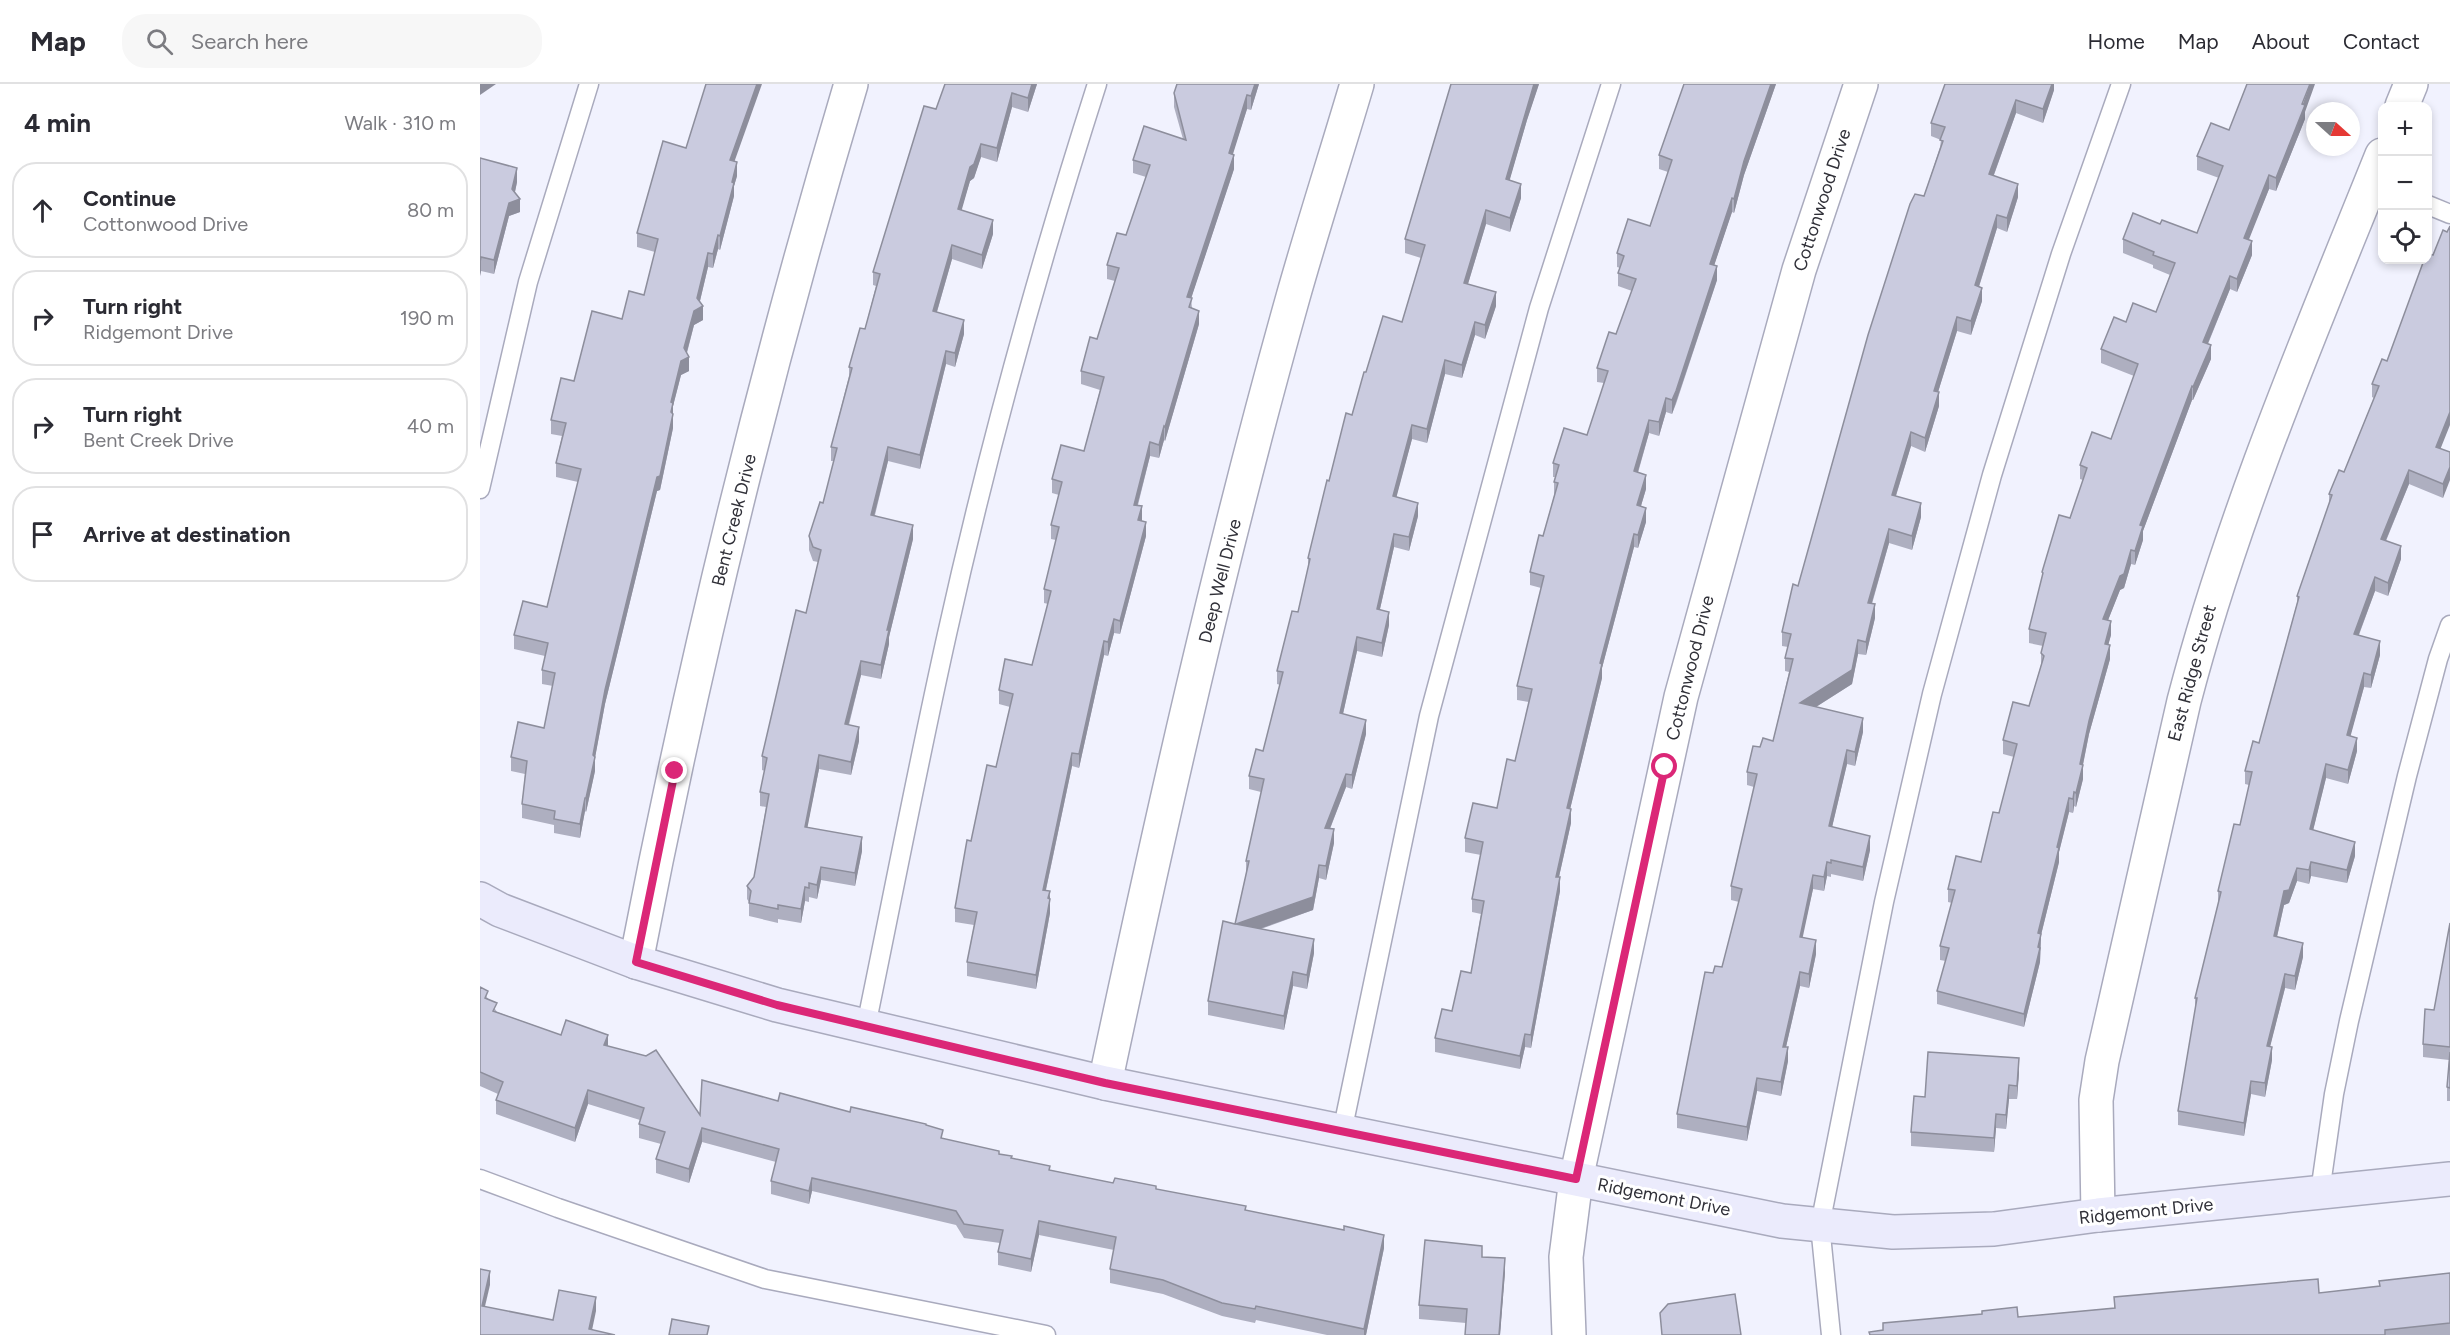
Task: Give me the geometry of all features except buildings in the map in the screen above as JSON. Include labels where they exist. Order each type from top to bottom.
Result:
[{"type":"street","name":"Bent Creek Drive","points":[[636,962],[689,705],[746,468],[813,214],[851,84]]},
{"type":"street","name":"Deep Well Drive","points":[[1105,1083],[1166,808],[1232,532],[1293,297],[1357,84]]},
{"type":"street","name":"Cottonwood Drive","points":[[1569,1335],[1566,1257],[1576,1179],[1681,697],[1799,270],[1861,84]]},
{"type":"street","points":[[2404,102],[2411,84]]},
{"type":"street","name":"East Ridge Street","points":[[2098,1215],[2096,1100],[2102,1061],[2187,689],[2215,588],[2239,518],[2378,177]]},
{"type":"street","name":"Ridgemont Drive","points":[[480,899],[500,910],[636,962],[766,1002],[1105,1083],[1782,1221],[1893,1232],[1994,1229],[2098,1215],[2450,1179]]},
{"type":"lane","points":[[480,489],[528,282],[589,84]]},
{"type":"lane","points":[[866,1026],[947,633],[1007,392],[1072,163],[1097,84]]},
{"type":"lane","points":[[1342,1132],[1429,716],[1539,308],[1611,84]]},
{"type":"lane","points":[[1831,1335],[1820,1224],[1884,902],[1932,694],[1992,475],[2050,287],[2121,84]]},
{"type":"lane","points":[[2432,207],[2450,214]]},
{"type":"lane","points":[[2320,1192],[2334,1094],[2349,1021],[2410,765],[2438,658],[2450,625]]},
{"type":"lane","points":[[480,1179],[765,1279],[1046,1335]]},
{"type":"route","points":[[675,771],[636,962],[777,1005],[1105,1083],[1576,1179],[1665,767]]}]
